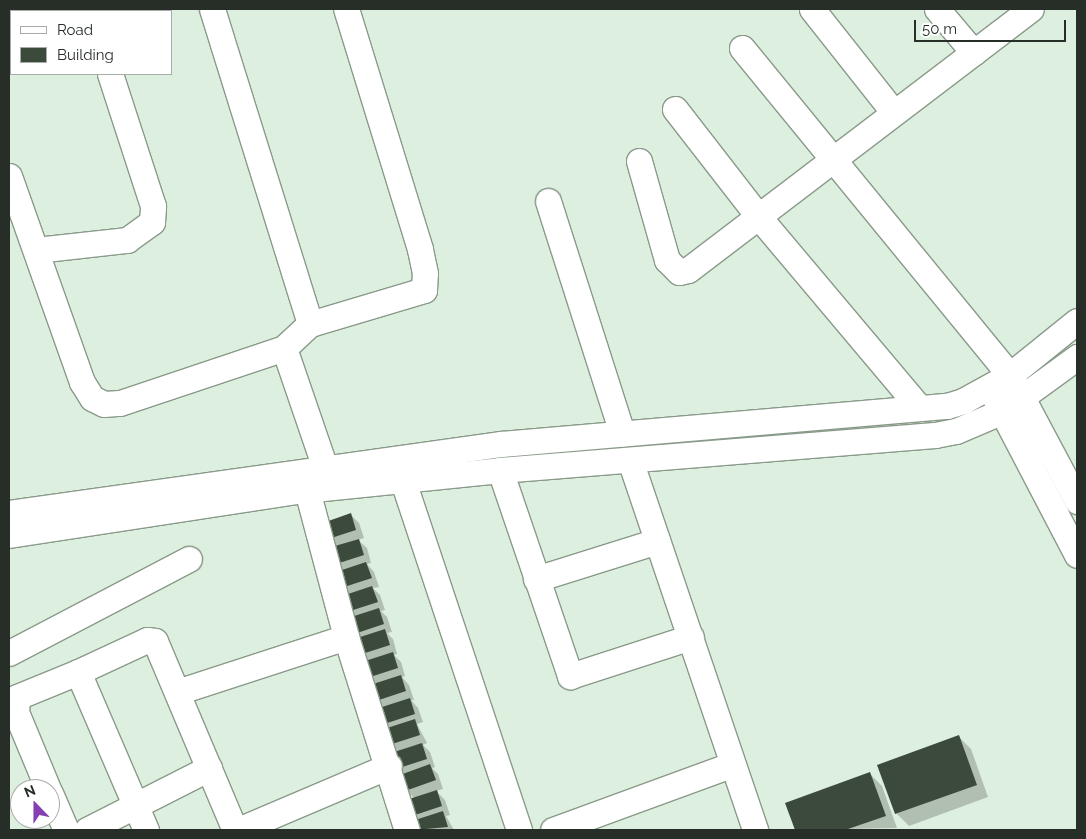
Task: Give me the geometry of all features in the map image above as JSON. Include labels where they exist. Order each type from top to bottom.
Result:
[{"type":"street","points":[[212,9],[310,324]]},
{"type":"street","points":[[9,176],[82,382],[92,398],[104,404],[120,403],[284,348],[310,324],[424,290],[425,273],[420,249],[346,9]]},
{"type":"street","points":[[812,9],[894,113]]},
{"type":"street","points":[[937,9],[974,52]]},
{"type":"street","points":[[640,161],[667,260],[679,272],[696,265],[1031,9]]},
{"type":"street","points":[[742,48],[1010,375],[1024,397],[1077,501]]},
{"type":"street","points":[[36,250],[127,240],[152,222],[153,206],[110,75]]},
{"type":"street","points":[[675,109],[758,216],[919,407]]},
{"type":"street","points":[[548,201],[622,433]]},
{"type":"street","points":[[9,535],[311,477],[501,444],[947,406],[989,388],[1010,375],[1077,321]]},
{"type":"street","points":[[284,348],[346,637],[389,766],[407,830]]},
{"type":"street","points":[[9,513],[311,477],[403,481],[500,470],[936,436],[956,431],[1003,411],[1077,357]]},
{"type":"street","points":[[989,388],[1003,411],[1077,555]]},
{"type":"street","points":[[630,460],[691,637],[731,765],[755,830]]},
{"type":"street","points":[[500,470],[570,676],[691,637]]},
{"type":"street","points":[[403,481],[519,830]]},
{"type":"street","points":[[536,579],[657,541]]},
{"type":"street","points":[[9,653],[189,560]]},
{"type":"street","points":[[177,692],[346,637]]},
{"type":"street","points":[[44,779],[16,712],[17,697],[148,640],[155,641],[236,830],[389,766]]},
{"type":"street","points":[[78,672],[146,830]]},
{"type":"street","points":[[553,830],[731,765]]},
{"type":"street","points":[[87,830],[209,768]]},
{"type":"street","points":[[60,816],[66,830]]},
{"type":"building","points":[[351,513],[356,530],[325,540],[320,524]]},
{"type":"building","points":[[359,539],[364,555],[333,565],[328,548]]},
{"type":"building","points":[[366,562],[372,578],[341,588],[336,572]]},
{"type":"building","points":[[372,586],[378,602],[347,612],[342,596]]},
{"type":"building","points":[[379,608],[384,624],[354,634],[348,618]]},
{"type":"building","points":[[385,629],[390,645],[359,655],[354,639]]},
{"type":"building","points":[[393,652],[398,668],[367,678],[362,662]]},
{"type":"building","points":[[401,675],[406,691],[376,701],[370,685]]},
{"type":"building","points":[[410,698],[415,714],[384,724],[379,708]]},
{"type":"building","points":[[415,719],[420,735],[389,745],[384,729]]},
{"type":"building","points":[[959,735],[977,785],[895,814],[877,765]]},
{"type":"building","points":[[422,743],[427,759],[396,769],[391,753]]},
{"type":"building","points":[[430,764],[436,780],[405,791],[400,775]]},
{"type":"building","points":[[870,772],[886,816],[845,830],[795,830],[785,803]]},
{"type":"building","points":[[437,790],[442,806],[412,816],[406,800]]},
{"type":"building","points":[[443,811],[448,827],[415,830],[412,821]]}]
